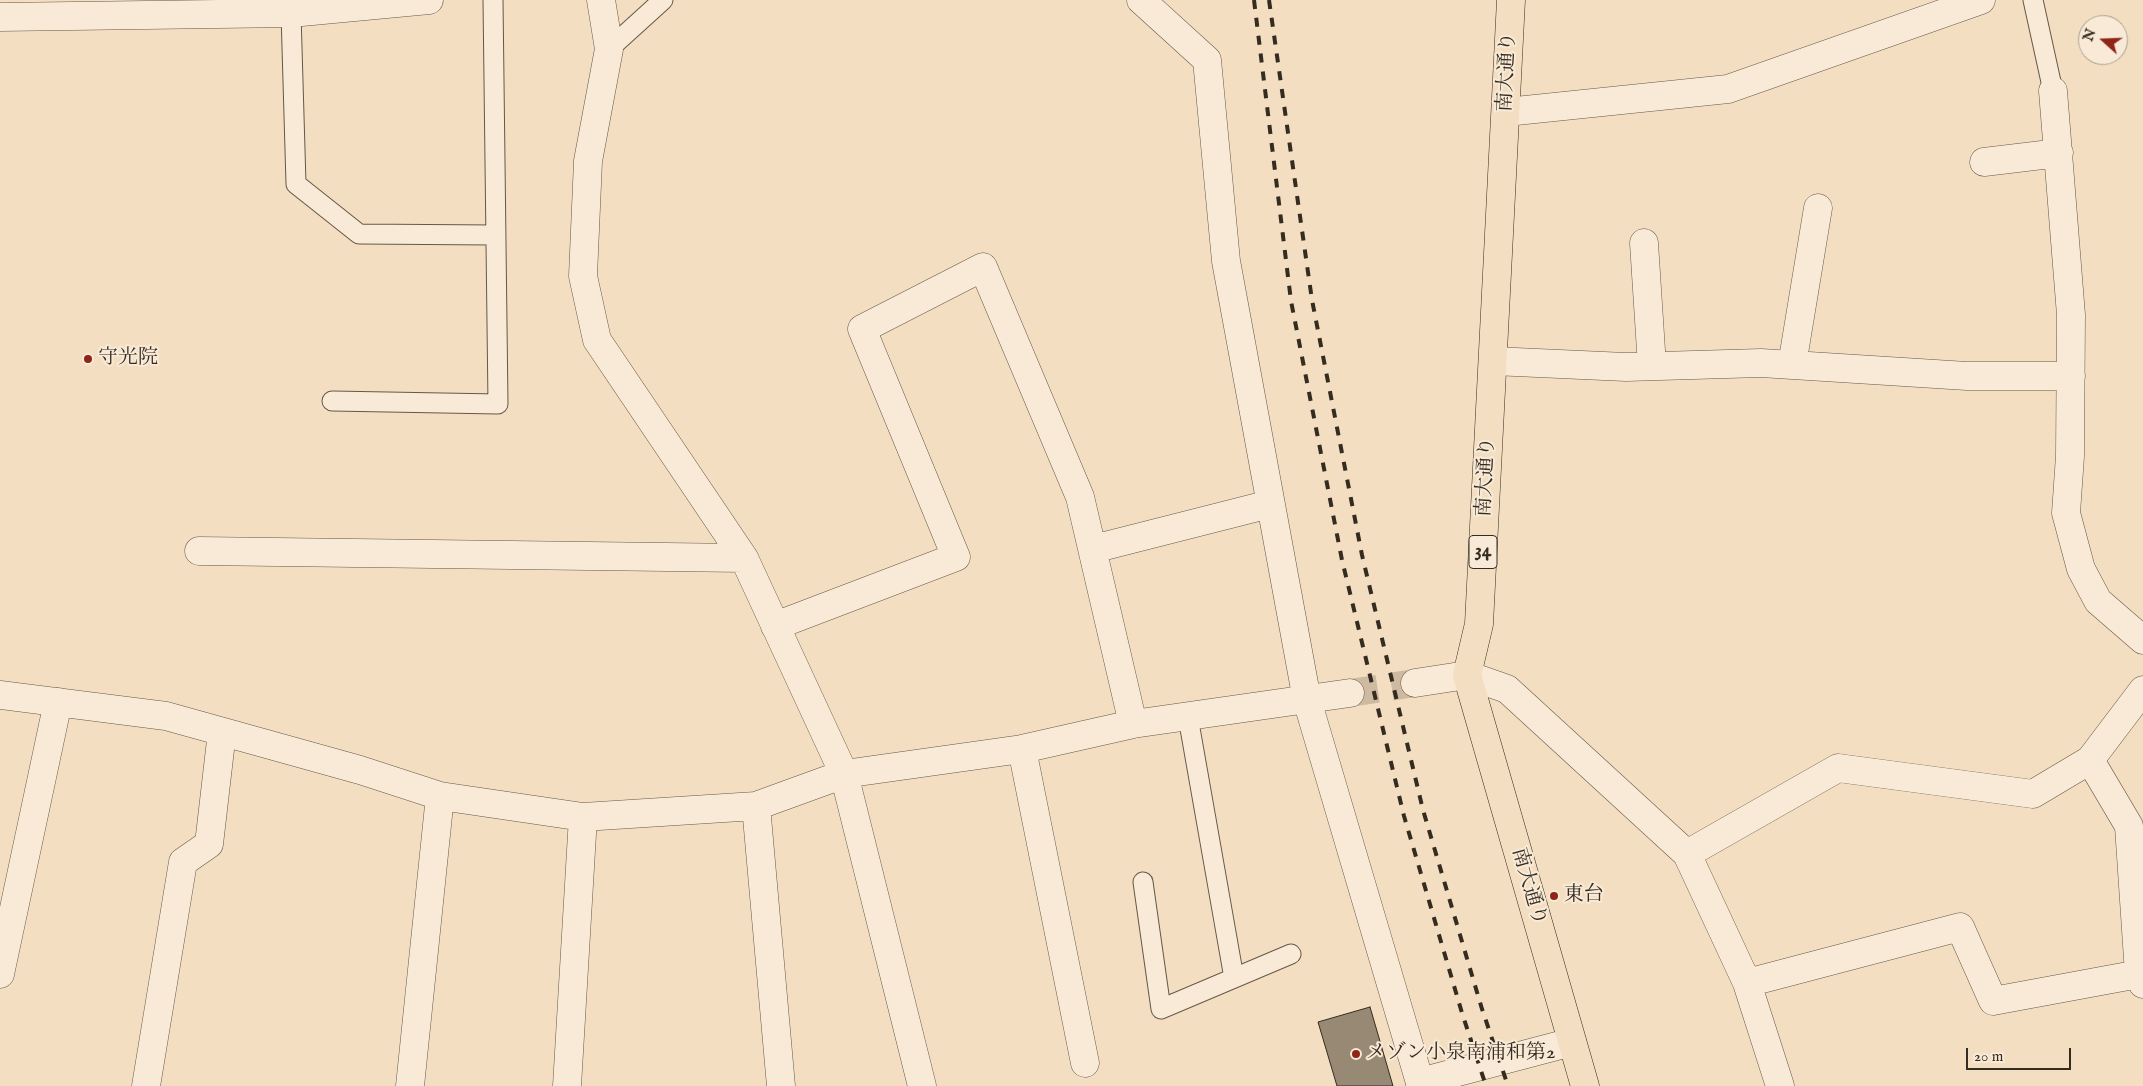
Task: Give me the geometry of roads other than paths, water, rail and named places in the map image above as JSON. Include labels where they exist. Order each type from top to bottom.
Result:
[{"type":"main road","name":"南大通り","points":[[1512,0],[1479,624],[1467,676],[1585,1086]]},
{"type":"street","points":[[0,17],[291,12],[429,0]]},
{"type":"street","points":[[602,0],[609,49],[588,161],[583,276],[597,340],[744,558],[844,774],[922,1086]]},
{"type":"street","points":[[1141,0],[1206,60],[1226,261],[1307,700],[1420,1084],[1572,1042]]},
{"type":"street","points":[[1506,112],[1728,89],[1982,0]]},
{"type":"street","points":[[2053,91],[2071,315],[2070,456],[2066,513],[2080,569],[2098,601],[2143,640]]},
{"type":"street","points":[[1984,162],[2059,153]]},
{"type":"street","points":[[1792,365],[1818,208]]},
{"type":"street","points":[[1644,243],[1652,366]]},
{"type":"street","points":[[776,626],[956,557],[862,329],[983,267],[1080,497],[1133,724]]},
{"type":"street","points":[[1493,361],[1626,367],[1761,363],[1967,376],[2071,376]]},
{"type":"street","points":[[1093,549],[1270,504]]},
{"type":"street","points":[[199,551],[744,558]]},
{"type":"street","points":[[1415,683],[1467,676],[1507,689],[1687,854],[1748,982],[1780,1086]]},
{"type":"street","points":[[1687,854],[1838,768],[2033,794],[2090,760],[2143,690]]},
{"type":"street","points":[[0,695],[166,716],[360,770],[440,796],[583,817],[756,806],[844,774],[1022,749],[1133,724],[1350,693]]},
{"type":"street","points":[[0,974],[58,702]]},
{"type":"street","points":[[146,1086],[183,862],[209,844],[222,732]]},
{"type":"street","points":[[1022,749],[1085,1063]]},
{"type":"street","points":[[1748,982],[1960,927],[1993,1001],[2141,979],[2136,824],[2090,760]]},
{"type":"street","points":[[410,1086],[440,796]]},
{"type":"street","points":[[756,806],[781,1086]]},
{"type":"street","points":[[567,1086],[583,817]]},
{"type":"lane","points":[[332,401],[498,404],[494,235],[493,0]]},
{"type":"lane","points":[[609,49],[663,0]]},
{"type":"lane","points":[[2033,0],[2053,91]]},
{"type":"lane","points":[[291,12],[296,184],[359,234],[494,235]]},
{"type":"lane","points":[[1188,717],[1234,978]]},
{"type":"lane","points":[[1143,882],[1161,1009],[1291,954]]},
{"type":"tunnel","points":[[1350,693],[1415,683]]},
{"type":"railway","points":[[1254,0],[1291,301],[1342,560],[1404,816],[1462,1013],[1486,1086]]},
{"type":"railway","points":[[1269,0],[1312,300],[1362,555],[1423,810],[1482,1009],[1508,1086]]},
{"type":"place","name":"守光院","points":[[88,359]]},
{"type":"place","name":"東台","points":[[1554,896]]},
{"type":"place","name":"メゾン小泉南浦和第2","points":[[1356,1054]]}]
